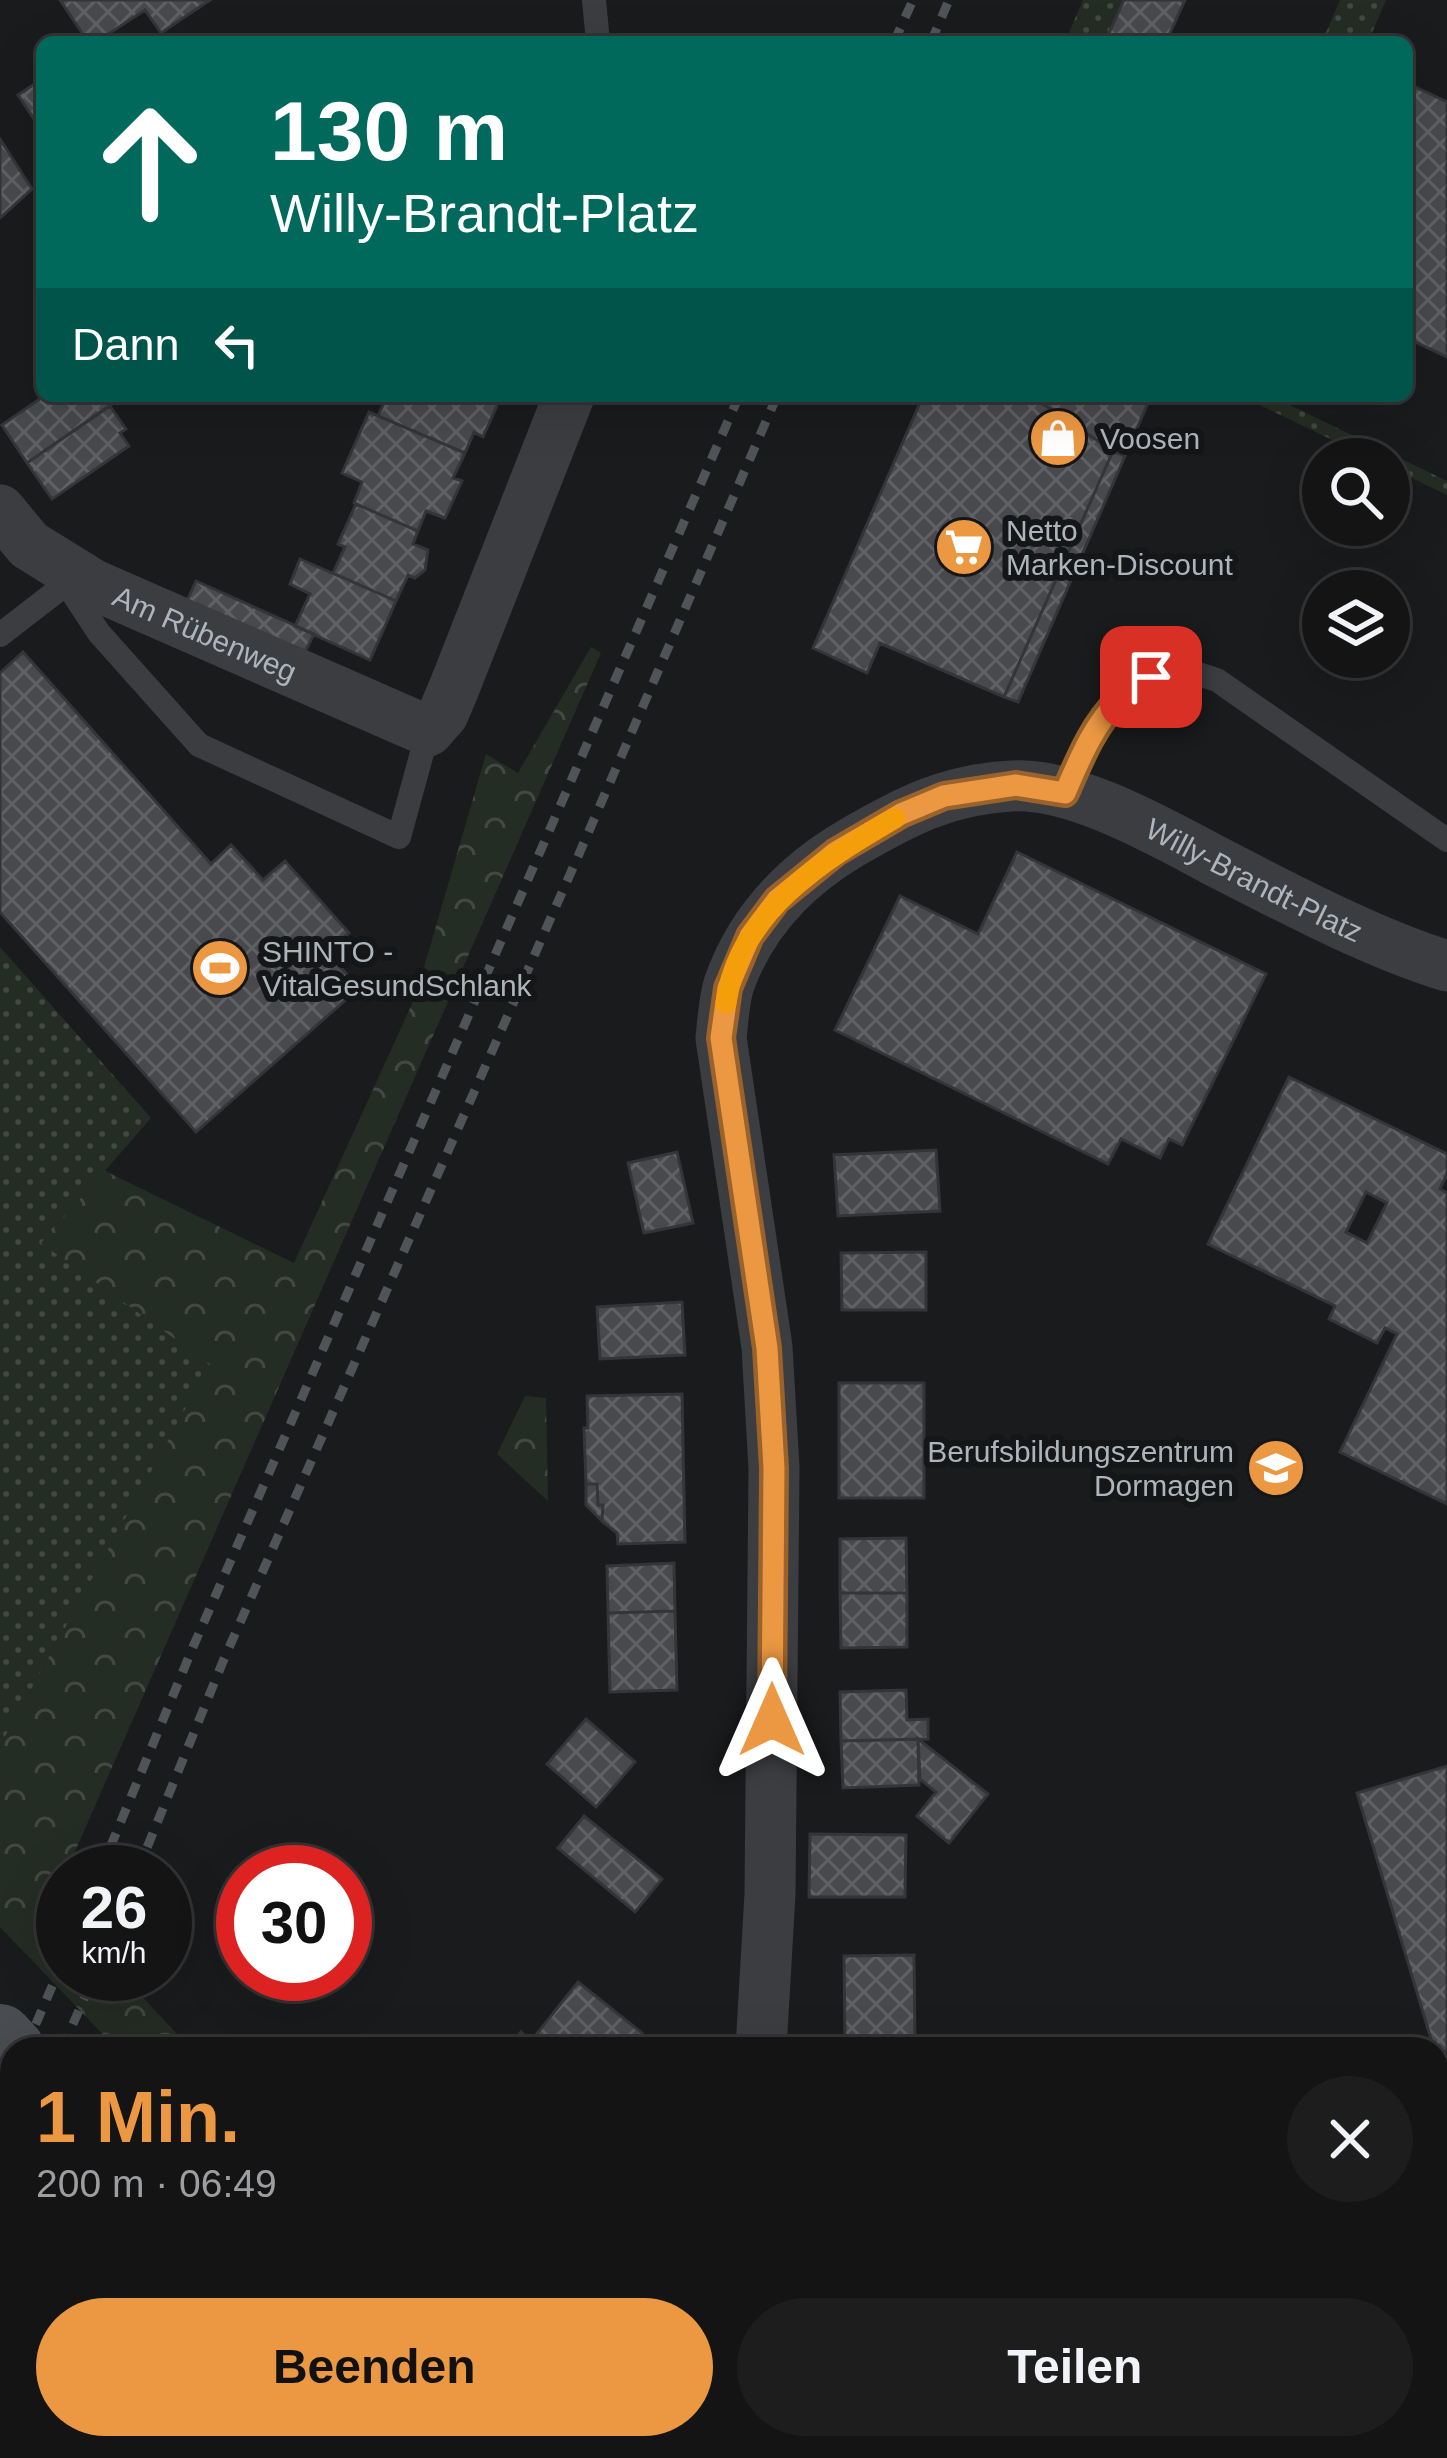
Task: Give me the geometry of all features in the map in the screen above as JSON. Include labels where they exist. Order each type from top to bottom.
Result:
[{"type":"street","points":[[428,731],[454,688],[566,402]]},
{"type":"street","name":"Am Rübenweg","points":[[0,510],[29,545],[66,576],[428,731]]},
{"type":"street","name":"Willy-Brandt-Platz","points":[[761,2037],[770,1894],[774,1468],[767,1348],[721,1038],[728,988],[750,936],[777,900],[836,852],[901,814],[944,796],[1016,785],[1065,793],[1144,824],[1277,892],[1447,966]]},
{"type":"lane","points":[[594,0],[597,36]]},
{"type":"lane","points":[[0,635],[66,576],[100,633],[199,745],[399,837],[428,731]]},
{"type":"lane","points":[[1065,793],[1087,745],[1121,697],[1151,677],[1182,670],[1217,680],[1447,840]]},
{"type":"green space","points":[[1083,0],[1124,0],[1108,36],[1068,36]]},
{"type":"green space","points":[[1340,0],[1386,0],[1371,36],[1325,36]]},
{"type":"green space","points":[[1253,402],[1283,402],[1358,438],[1328,438]]},
{"type":"green space","points":[[1410,463],[1447,481],[1447,495],[1410,477]]},
{"type":"green space","points":[[591,647],[601,653],[78,1845],[36,1845],[36,1965],[0,1927],[0,1746],[210,1364],[41,1243],[105,1171],[294,1263],[416,995],[486,754],[518,773]]},
{"type":"green space","points":[[0,947],[151,1118],[42,1243],[211,1364],[0,1746]]},
{"type":"green space","points":[[525,1396],[546,1398],[548,1501],[497,1454]]},
{"type":"green space","points":[[71,2001],[146,2001],[180,2037],[105,2037]]},
{"type":"building","points":[[60,0],[210,0],[161,33],[145,10],[105,36],[84,36]]},
{"type":"building","points":[[1124,0],[1185,0],[1169,36],[1108,36]]},
{"type":"building","points":[[36,83],[36,122],[18,95]]},
{"type":"building","points":[[1413,86],[1447,102],[1447,357],[1413,341]]},
{"type":"building","points":[[0,139],[32,189],[0,218]]},
{"type":"building","points":[[36,402],[115,402],[27,463],[2,425]]},
{"type":"building","points":[[384,402],[499,402],[483,437],[474,432],[465,453],[378,416]]},
{"type":"building","name":"Netto Marken-Discount","points":[[920,402],[1040,402],[1113,451],[1004,697],[880,643],[867,673],[813,648]]},
{"type":"building","points":[[1040,402],[1148,402],[1125,456]]},
{"type":"building","points":[[110,406],[126,429],[120,433],[129,446],[52,499],[27,463]]},
{"type":"building","points":[[369,412],[465,453],[453,478],[462,481],[445,518],[426,511],[418,531],[354,503],[362,482],[342,473]]},
{"type":"building","points":[[1113,451],[1125,456],[1018,702],[1004,697]]},
{"type":"building","points":[[356,504],[418,531],[413,544],[428,550],[425,570],[415,578],[408,575],[396,601],[333,573],[345,547],[338,544]]},
{"type":"building","points":[[300,559],[396,601],[370,660],[295,626],[310,594],[290,584]]},
{"type":"building","points":[[196,581],[314,634],[305,652],[187,601]]},
{"type":"building","points":[[23,652],[211,864],[231,845],[263,880],[285,861],[349,933],[327,952],[359,988],[196,1132],[0,912],[0,673]]},
{"type":"building","points":[[1017,852],[1266,974],[1182,1145],[1169,1139],[1160,1158],[1121,1139],[1108,1164],[835,1030],[900,896],[978,934]]},
{"type":"building","points":[[1289,1077],[1447,1154],[1447,1174],[1440,1189],[1447,1193],[1447,1504],[1340,1452],[1397,1334],[1385,1328],[1377,1343],[1329,1319],[1335,1306],[1208,1244]],"holes":[[[1366,1192],[1387,1203],[1367,1243],[1346,1232]]]},
{"type":"building","points":[[936,1150],[940,1211],[838,1216],[834,1155]]},
{"type":"building","points":[[677,1152],[693,1223],[644,1233],[628,1163]]},
{"type":"building","points":[[926,1252],[926,1310],[842,1310],[841,1253]]},
{"type":"building","points":[[682,1302],[685,1355],[600,1359],[597,1307]]},
{"type":"building","points":[[839,1383],[924,1383],[924,1498],[839,1498]]},
{"type":"building","points":[[682,1394],[685,1542],[618,1544],[617,1533],[602,1521],[597,1484],[586,1484],[587,1396]]},
{"type":"building","points":[[586,1484],[597,1484],[602,1521],[586,1505]]},
{"type":"building","points":[[906,1538],[907,1593],[840,1593],[840,1539]]},
{"type":"building","points":[[674,1563],[675,1611],[608,1613],[607,1566]]},
{"type":"building","points":[[840,1593],[907,1593],[907,1647],[841,1648]]},
{"type":"building","points":[[675,1611],[677,1690],[610,1692],[608,1613]]},
{"type":"building","points":[[906,1690],[907,1720],[928,1719],[928,1739],[841,1741],[840,1692]]},
{"type":"building","points":[[586,1719],[635,1762],[596,1807],[547,1764]]},
{"type":"building","points":[[918,1739],[919,1785],[843,1788],[841,1741]]},
{"type":"building","points":[[918,1739],[988,1794],[949,1843],[917,1816],[936,1792],[920,1779]]},
{"type":"building","points":[[1447,1766],[1447,2037],[1430,2037],[1357,1793]]},
{"type":"building","points":[[584,1816],[662,1879],[635,1912],[558,1848]]},
{"type":"building","points":[[810,1834],[906,1835],[905,1897],[809,1897]]},
{"type":"building","points":[[914,1955],[915,2037],[845,2037],[844,1956]]},
{"type":"building","points":[[578,1982],[642,2033],[639,2037],[534,2037]]},
{"type":"railway","points":[[897,36],[913,0]]},
{"type":"railway","points":[[934,36],[949,0]]},
{"type":"railway","points":[[111,1845],[193,1647],[736,402]]},
{"type":"railway","points":[[148,1845],[224,1659],[774,402]]},
{"type":"railway","points":[[30,2037],[46,2001]]},
{"type":"railway","points":[[67,2037],[83,2001]]},
{"type":"slow traffic","points":[[726,1003],[750,936],[777,900],[836,852],[895,818]]},
{"type":"place","name":"Voosen","points":[[1058,438]]},
{"type":"place","name":"Netto Marken-Discount","points":[[964,547]]},
{"type":"place","name":"SHINTO - VitalGesundSchlank","points":[[220,968]]},
{"type":"place","name":"Berufsbildungszentrum Dormagen","points":[[1276,1468]]},
{"type":"route","points":[[772,1720],[774,1468],[767,1348],[721,1038],[728,988],[750,936],[777,900],[836,852],[901,814],[944,796],[1016,785],[1065,793],[1107,713],[1151,677]]}]
